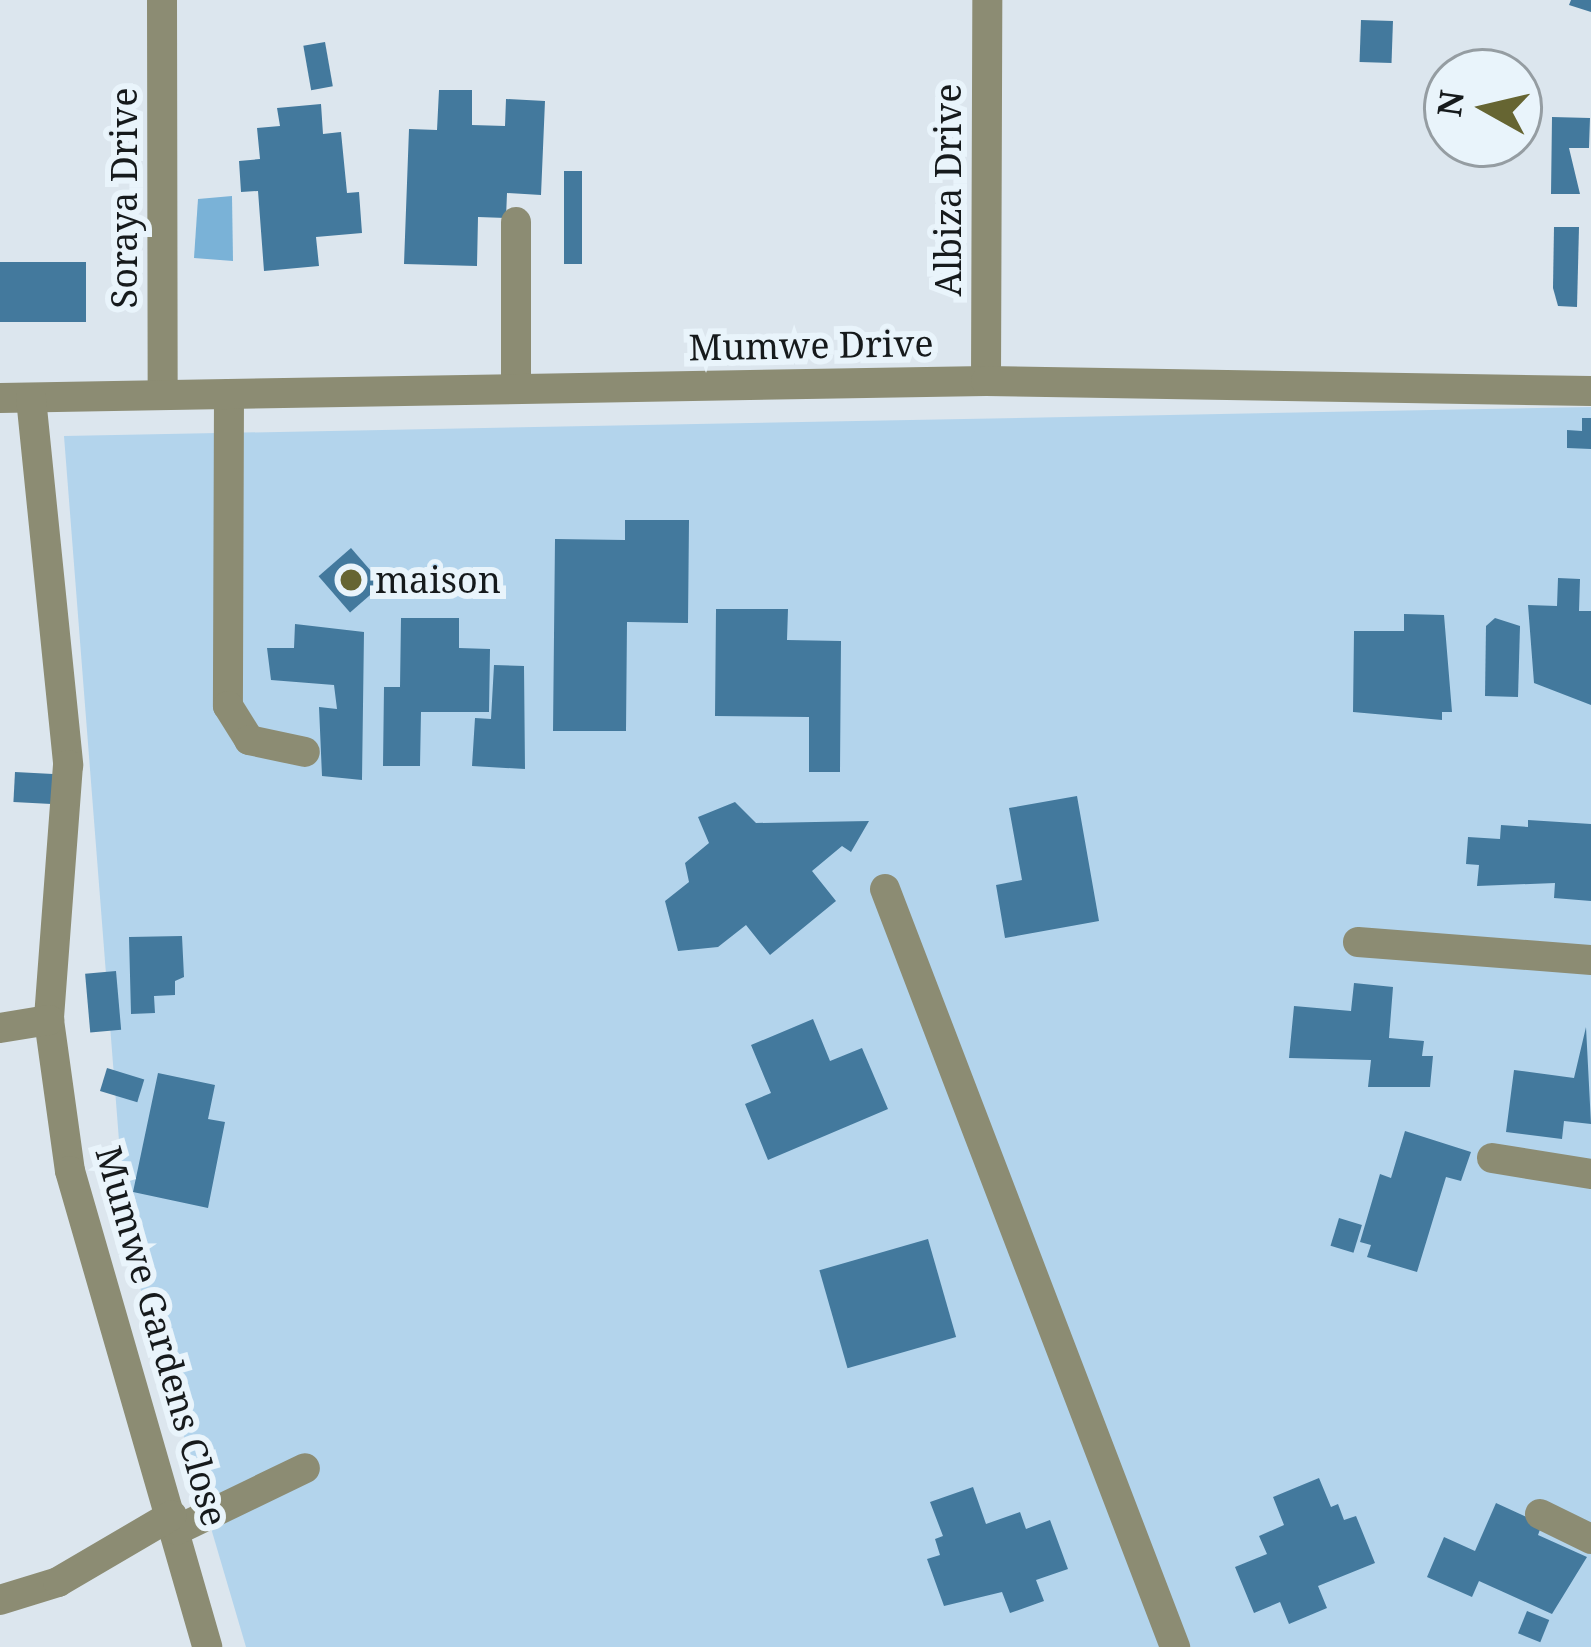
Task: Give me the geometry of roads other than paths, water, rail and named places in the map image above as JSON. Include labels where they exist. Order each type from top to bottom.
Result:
[{"type":"street","name":"Soraya Drive","points":[[162,0],[163,395]]},
{"type":"street","name":"Albiza Drive","points":[[986,381],[987,0]]},
{"type":"street","points":[[516,222],[516,389]]},
{"type":"street","name":"Mumwe Drive","points":[[16,398],[986,381],[1591,391]]},
{"type":"street","points":[[229,394],[228,706],[249,740],[305,752]]},
{"type":"street","name":"Mumwe Gardens Close","points":[[16,398],[68,765],[49,1020],[75,1192],[208,1647]]},
{"type":"street","points":[[885,889],[1175,1647]]},
{"type":"street","points":[[1358,942],[1591,960]]},
{"type":"street","points":[[0,1028],[49,1020]]},
{"type":"street","points":[[1492,1158],[1591,1174]]},
{"type":"street","points":[[0,1600],[58,1582],[175,1523],[305,1468]]},
{"type":"street","points":[[1540,1514],[1591,1539]]},
{"type":"place","name":"maison","points":[[351,580]]}]
